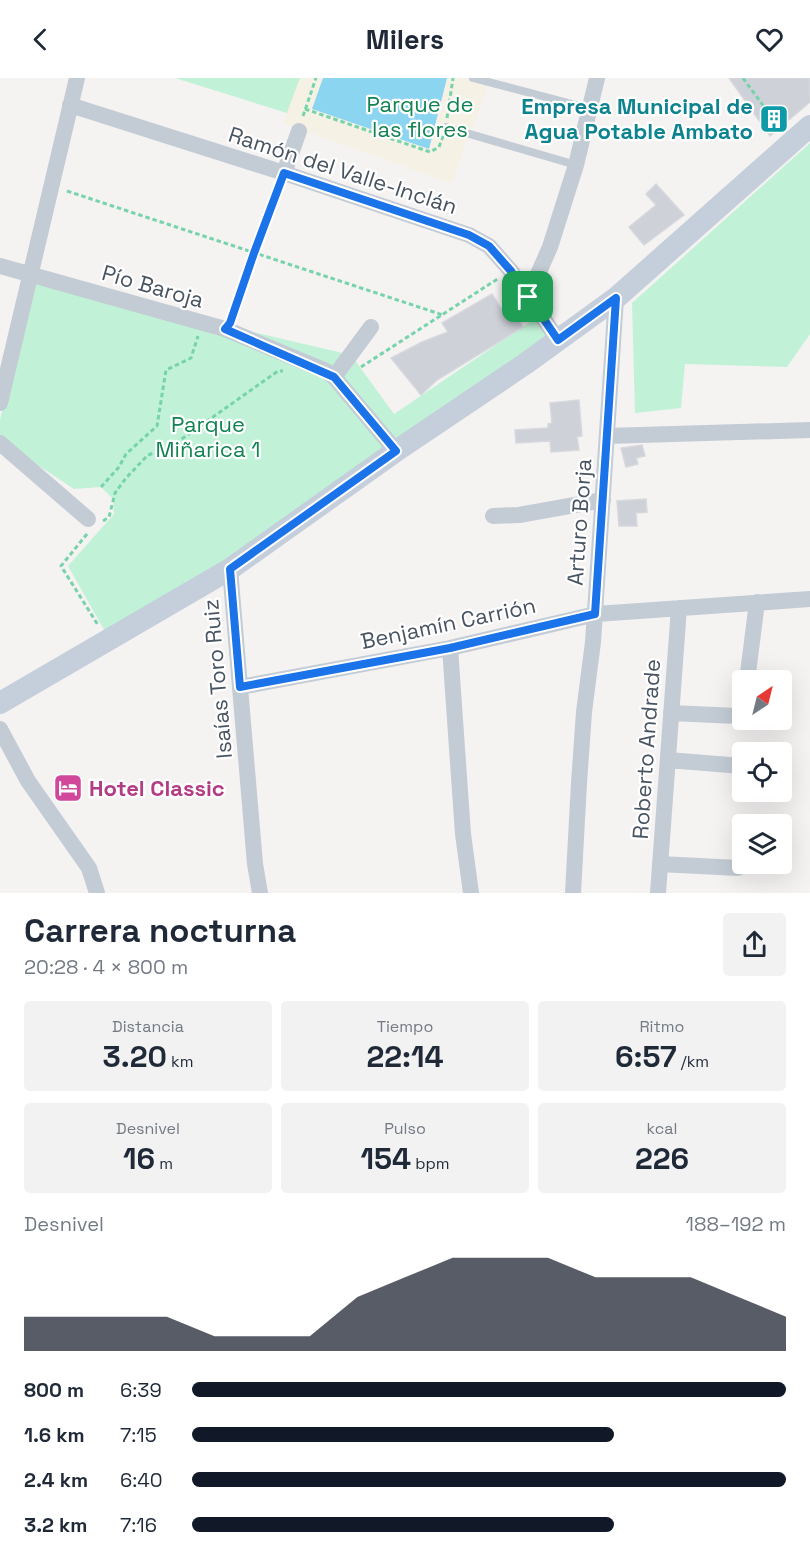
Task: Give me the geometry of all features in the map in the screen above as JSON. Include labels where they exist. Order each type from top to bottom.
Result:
[{"type":"main road","points":[[0,703],[230,569],[558,340],[616,298],[810,126]]},
{"type":"street","points":[[0,403],[77,78]]},
{"type":"street","points":[[528,297],[550,247],[576,165],[597,78]]},
{"type":"street","name":"Ramón del Valle-Inclán","points":[[70,105],[469,235],[489,246],[511,271],[558,340]]},
{"type":"street","points":[[284,173],[299,131]]},
{"type":"street","name":"Pío Baroja","points":[[0,266],[225,329],[311,365],[337,380],[396,451]]},
{"type":"street","name":"Arturo Borja","points":[[573,893],[579,783],[595,614],[608,436],[616,298]]},
{"type":"street","points":[[337,380],[371,327]]},
{"type":"street","points":[[608,436],[810,430]]},
{"type":"street","points":[[0,443],[94,524]]},
{"type":"street","points":[[493,516],[603,500]]},
{"type":"street","name":"Isaías Toro Ruiz","points":[[230,569],[255,864],[260,893]]},
{"type":"street","name":"Benjamín Carrión","points":[[240,687],[450,648],[595,614],[810,599]]},
{"type":"street","points":[[748,670],[757,602]]},
{"type":"street","name":"Roberto Andrade","points":[[658,893],[679,608]]},
{"type":"street","points":[[450,648],[463,834],[471,893]]},
{"type":"street","points":[[671,713],[732,716]]},
{"type":"street","points":[[0,729],[28,781],[89,868],[97,893]]},
{"type":"street","points":[[668,760],[732,765]]},
{"type":"street","points":[[660,864],[732,868]]},
{"type":"lane","points":[[474,78],[591,110]]},
{"type":"lane","points":[[446,127],[576,165]]},
{"type":"path","points":[[299,131],[316,78]]},
{"type":"path","points":[[305,109],[430,152],[439,147],[446,127],[453,78]]},
{"type":"path","points":[[743,78],[791,143]]},
{"type":"path","points":[[225,329],[230,323],[284,173]]},
{"type":"path","points":[[51,186],[443,315]]},
{"type":"path","points":[[337,380],[363,366],[511,271]]},
{"type":"path","points":[[101,487],[119,467],[126,454],[158,426],[166,370],[191,358],[203,323]]},
{"type":"path","points":[[108,641],[61,566],[94,524],[109,517],[115,493],[120,485],[148,455],[169,448],[278,372],[311,365]]},
{"type":"green space","points":[[175,78],[472,78],[319,123]]},
{"type":"green space","points":[[810,143],[810,334],[787,367],[685,364],[681,408],[635,413],[632,303]]},
{"type":"green space","name":"Parque Miñarica 1","points":[[34,281],[351,355],[394,414],[536,318],[551,339],[332,494],[107,635],[68,566],[114,514],[113,499],[101,487],[74,489],[0,440],[0,420]]},
{"type":"sand","name":"Parque de las flores","points":[[300,78],[491,78],[451,183],[283,123]]},
{"type":"water","points":[[323,78],[447,78],[429,149],[312,109]]},
{"type":"building","name":"Empresa Municipal de Agua Potable Ambato","points":[[729,78],[810,78],[810,102],[770,136]]},
{"type":"building","points":[[656,184],[684,215],[644,245],[629,227],[656,205],[646,194]]},
{"type":"building","points":[[492,294],[503,312],[510,307],[523,327],[437,380],[421,395],[391,358],[448,332],[442,323]]},
{"type":"building","points":[[579,400],[582,436],[577,437],[579,450],[551,452],[550,441],[516,443],[515,430],[548,428],[548,424],[552,423],[550,403]]},
{"type":"building","points":[[642,445],[645,456],[636,458],[638,464],[626,467],[621,448]]},
{"type":"building","points":[[646,499],[647,512],[636,513],[637,526],[619,526],[617,501]]},
{"type":"place","name":"Empresa Municipal de Agua Potable Ambato","points":[[774,119]]},
{"type":"place","name":"Hotel Classic","points":[[68,788]]},
{"type":"route","points":[[284,173],[469,235],[489,246],[511,271],[528,297],[558,340],[616,298],[595,614],[450,648],[240,687],[230,569],[396,451],[334,377],[326,371],[225,329],[230,323],[284,173]]}]
